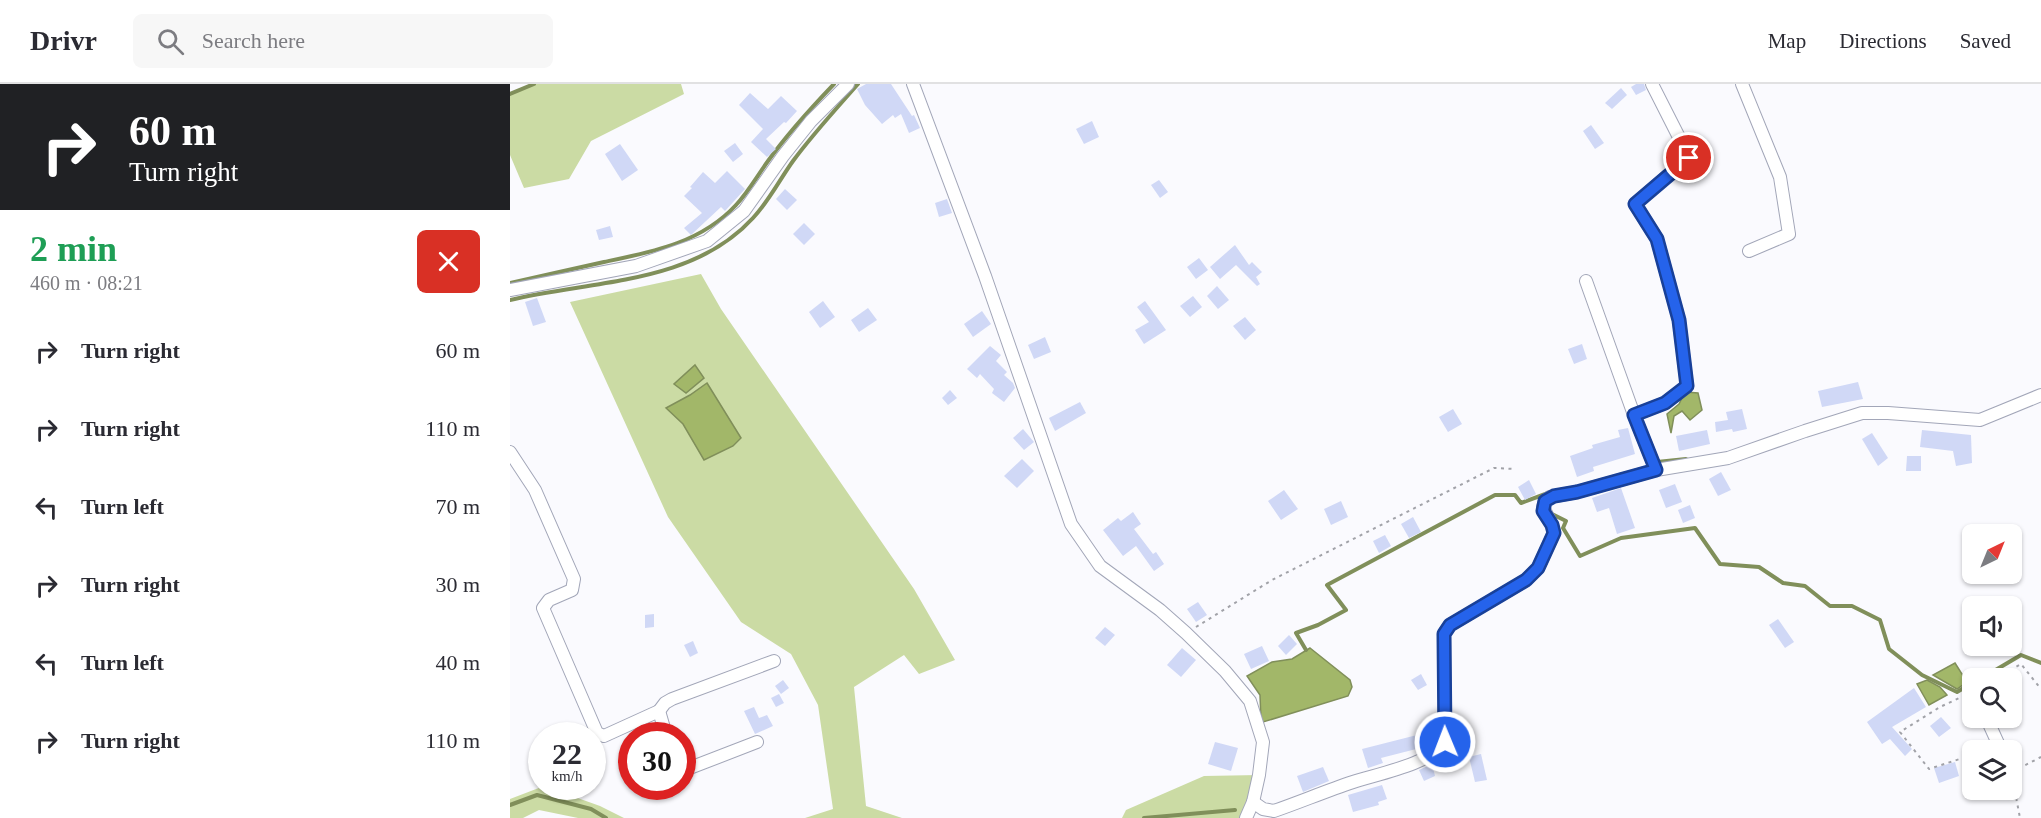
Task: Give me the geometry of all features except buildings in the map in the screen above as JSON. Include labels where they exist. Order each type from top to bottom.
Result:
[{"type":"street","points":[[510,290],[636,266],[707,241],[744,212],[811,121],[848,84]]},
{"type":"street","points":[[913,84],[985,276],[1071,524],[1100,566],[1160,610],[1186,633],[1225,670],[1250,701],[1263,742],[1253,802],[1246,818]]},
{"type":"street","points":[[1634,415],[1665,403],[1687,386],[1679,320],[1657,239],[1635,204],[1689,158],[1652,84]]},
{"type":"street","points":[[1742,84],[1780,177],[1789,234],[1749,251]]},
{"type":"street","points":[[1586,280],[1656,470]]},
{"type":"street","points":[[1253,802],[1263,809],[1274,811],[1401,768],[1437,751],[1445,742],[1444,634],[1450,625],[1526,580],[1538,568],[1554,533],[1543,511],[1545,501],[1554,496],[1577,492],[1656,470],[1728,458],[1862,413],[1980,420],[2041,395]]},
{"type":"street","points":[[510,452],[535,490],[574,579],[572,590],[549,600],[543,608],[597,733],[604,736],[659,711],[665,703],[672,699],[774,661]]},
{"type":"street","points":[[659,711],[662,722]]},
{"type":"street","points":[[696,766],[756,742]]},
{"type":"path","points":[[1186,633],[1272,580],[1494,468],[1515,469]]},
{"type":"path","points":[[2014,668],[2021,664],[2041,689]]},
{"type":"path","points":[[1962,697],[1940,707],[1900,732],[1929,769],[1962,758]]},
{"type":"path","points":[[2022,767],[2041,757]]},
{"type":"path","points":[[2017,800],[2020,818]]},
{"type":"shaded area","points":[[534,84],[681,84],[684,94],[591,141],[569,179],[524,188],[510,155],[510,94]]},
{"type":"shaded area","points":[[701,274],[721,309],[914,589],[955,660],[919,674],[904,655],[854,687],[866,806],[902,818],[805,818],[833,809],[818,705],[791,654],[741,622],[668,517],[570,302]]},
{"type":"shaded area","points":[[695,365],[704,378],[686,393],[674,384]]},
{"type":"shaded area","points":[[707,383],[741,438],[733,446],[704,460],[683,424],[666,408]]},
{"type":"shaded area","points":[[1685,392],[1698,393],[1702,410],[1690,420],[1682,411],[1674,416],[1671,433],[1667,414],[1679,404]]},
{"type":"shaded area","points":[[1310,648],[1350,680],[1352,687],[1348,696],[1263,722],[1260,695],[1247,676],[1272,662],[1292,659]]},
{"type":"shaded area","points":[[1955,663],[1962,674],[1962,686],[1957,689],[1933,675]]},
{"type":"shaded area","points":[[1927,680],[1940,687],[1947,695],[1929,705],[1917,684]]},
{"type":"shaded area","points":[[1259,775],[1246,818],[1122,818],[1126,810],[1204,776]]},
{"type":"shaded area","points":[[528,792],[528,800],[583,800],[624,818],[578,818],[539,810],[523,818],[510,818],[510,799]]},
{"type":"waterway","points":[[510,94],[534,84]]},
{"type":"waterway","points":[[510,283],[658,250],[707,229],[741,200],[784,141],[834,84]]},
{"type":"waterway","points":[[510,300],[639,277],[701,256],[728,240],[759,211],[801,151],[858,84]]},
{"type":"waterway","points":[[1657,462],[1686,459]]},
{"type":"waterway","points":[[1306,650],[1296,633],[1318,625],[1346,610],[1327,585],[1495,495],[1515,495],[1521,503],[1548,493]]},
{"type":"waterway","points":[[1550,513],[1566,521],[1563,528],[1580,556],[1621,538],[1695,528],[1720,564],[1759,567],[1783,583],[1805,586],[1830,606],[1852,606],[1880,620],[1889,649],[1922,675],[1957,692],[1962,689]]},
{"type":"waterway","points":[[1999,668],[2021,655],[2041,663]]},
{"type":"waterway","points":[[510,805],[537,795],[591,809],[606,818]]},
{"type":"waterway","points":[[1144,818],[1235,810]]},
{"type":"route","points":[[1445,742],[1444,634],[1450,625],[1526,580],[1538,568],[1554,533],[1543,511],[1545,501],[1550,497],[1577,492],[1656,470],[1634,415],[1665,403],[1687,386],[1679,320],[1657,239],[1635,204],[1689,158]]}]
